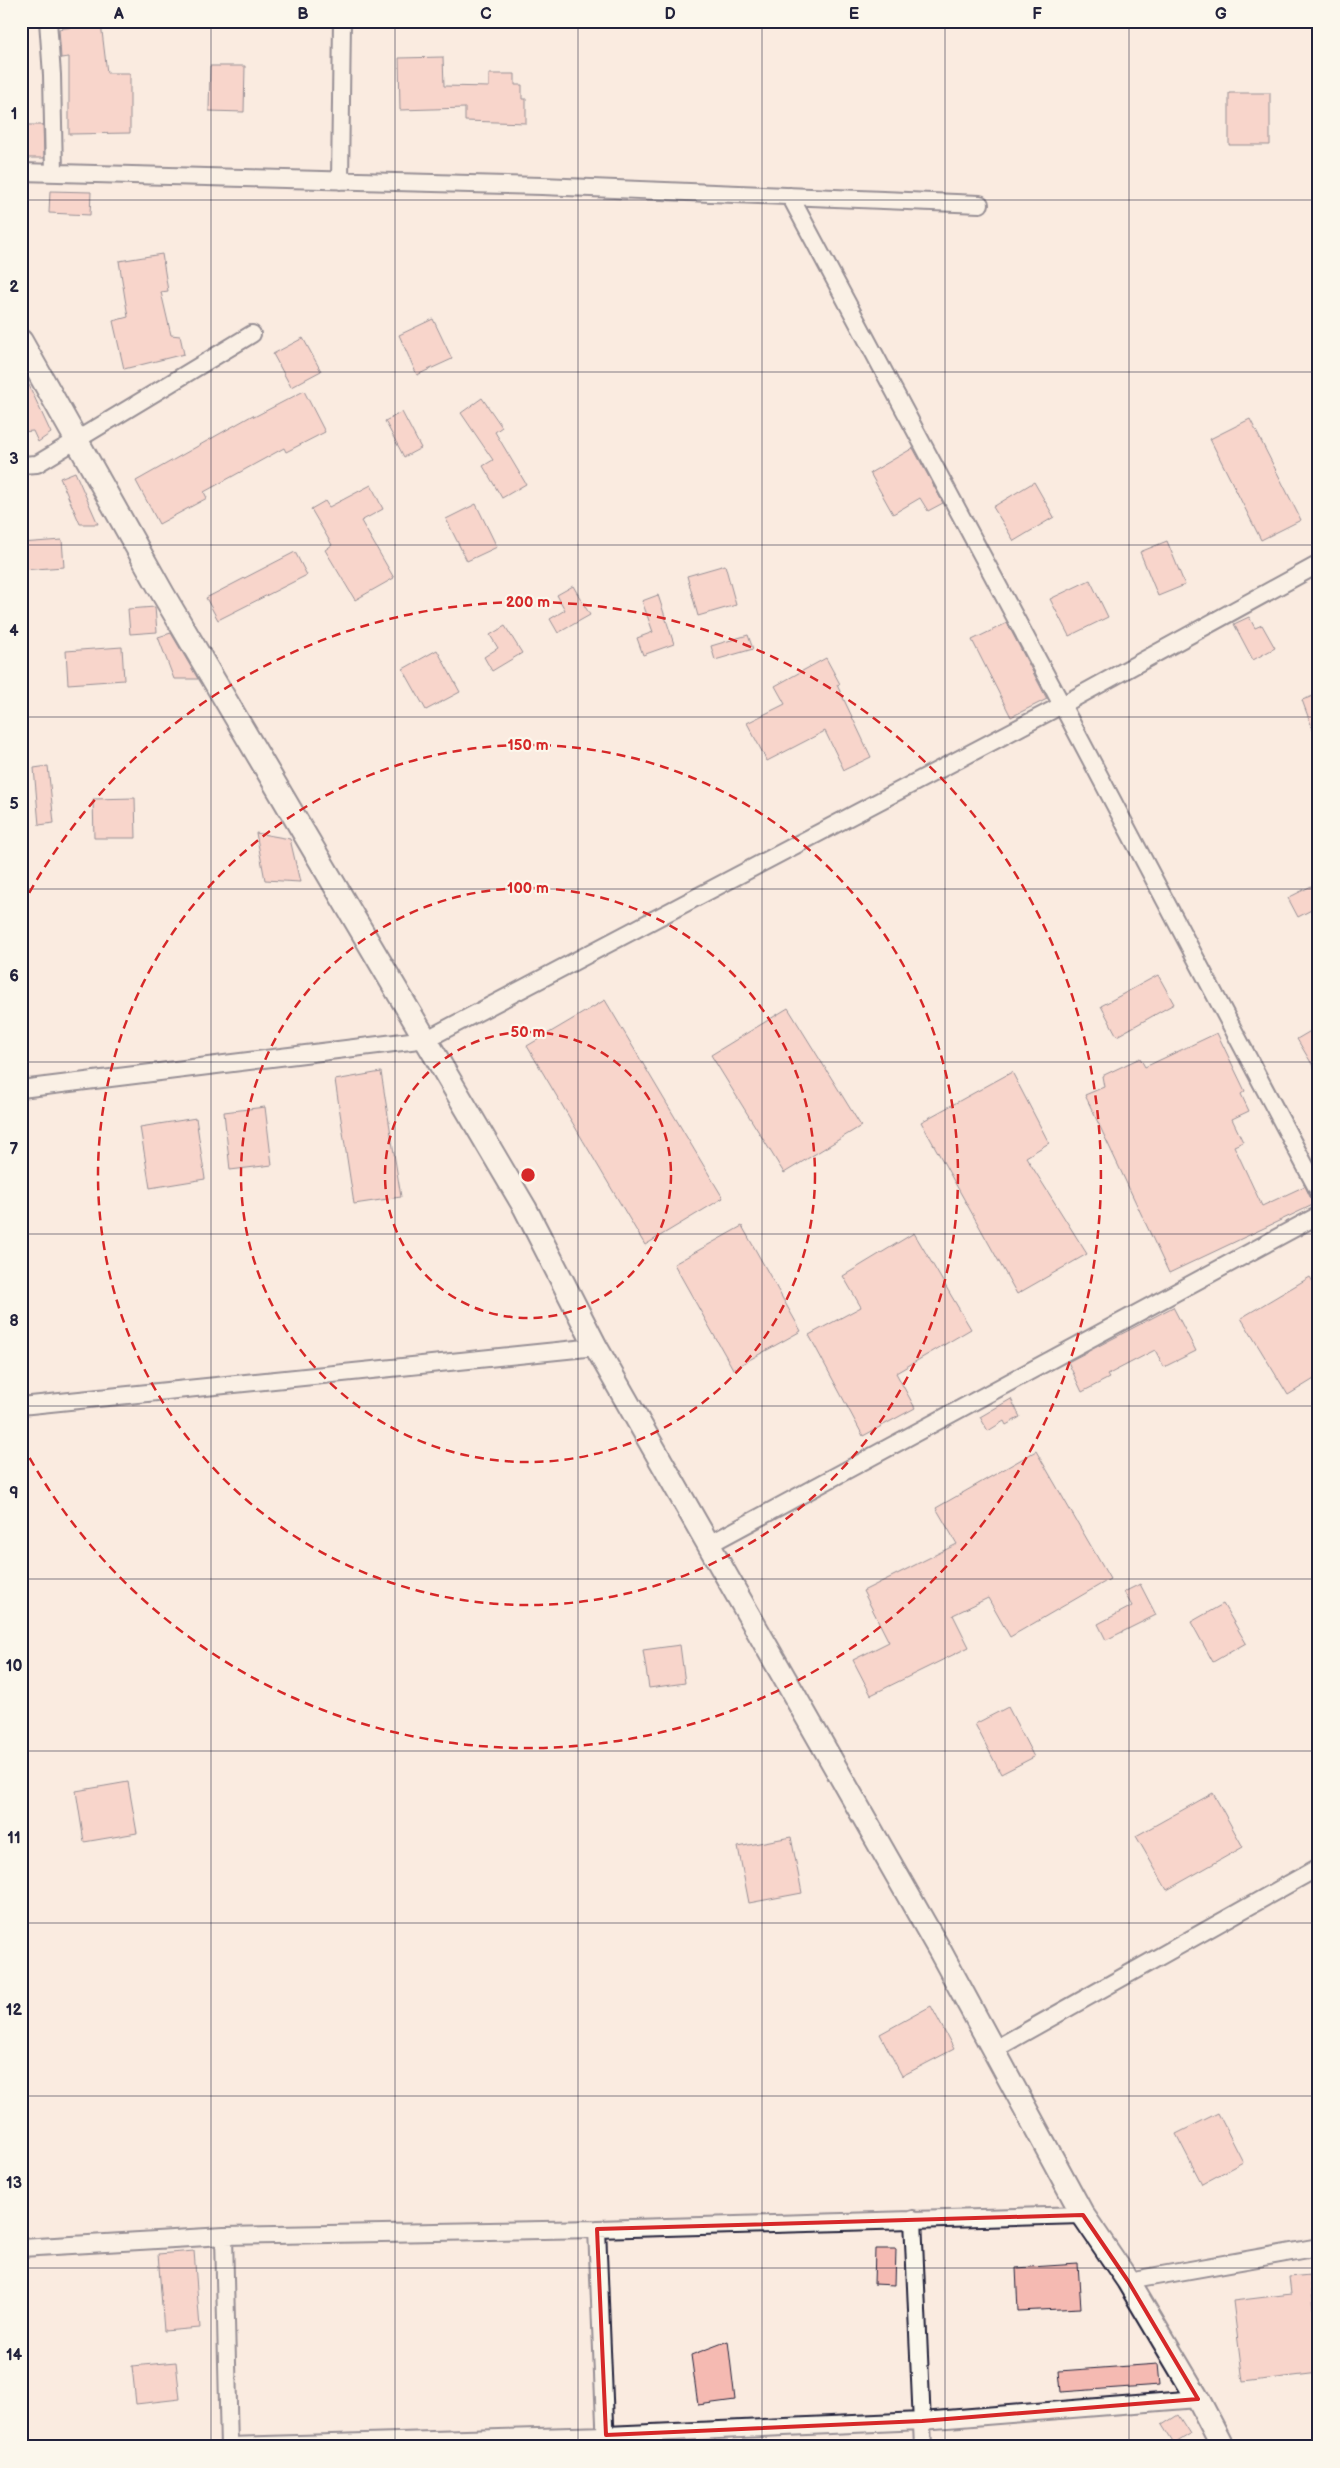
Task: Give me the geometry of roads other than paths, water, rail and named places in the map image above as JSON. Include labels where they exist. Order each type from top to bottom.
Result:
[{"type":"street","points":[[48,21],[52,75],[54,172]]},
{"type":"street","points":[[340,181],[342,21]]},
{"type":"street","points":[[21,172],[790,196],[980,204]]},
{"type":"street","points":[[790,196],[1319,1192]]},
{"type":"street","points":[[21,465],[37,464],[252,334]]},
{"type":"street","points":[[21,341],[168,603],[525,1208],[596,1347],[995,2049],[1083,2215],[1128,2281],[1198,2398],[1223,2447]]},
{"type":"street","points":[[21,1089],[427,1039],[1062,705],[1319,564]]},
{"type":"street","points":[[708,1545],[1319,1215]]},
{"type":"street","points":[[21,1406],[596,1347]]},
{"type":"street","points":[[995,2049],[1319,1867]]},
{"type":"street","points":[[21,2248],[224,2236],[597,2229],[1083,2215]]},
{"type":"street","points":[[913,2219],[923,2447]]},
{"type":"street","points":[[597,2229],[606,2441]]},
{"type":"street","points":[[224,2236],[229,2446],[606,2441],[922,2421],[1198,2398]]},
{"type":"street","points":[[1128,2281],[1319,2247]]}]
